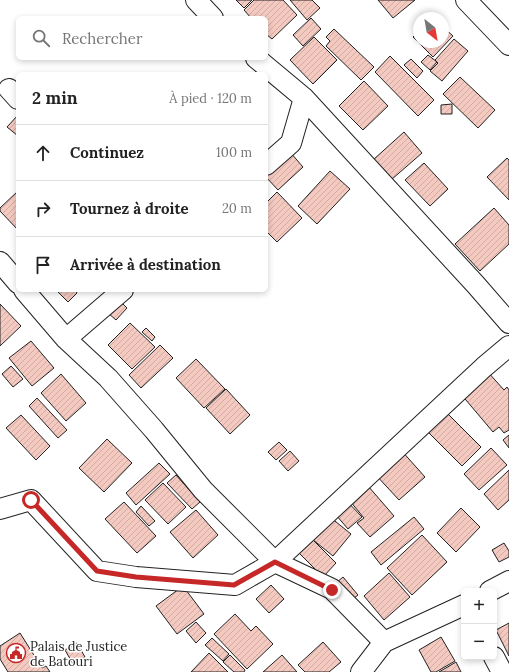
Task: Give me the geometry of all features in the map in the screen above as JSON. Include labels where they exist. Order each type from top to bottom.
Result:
[{"type":"street","points":[[196,0],[211,16]]},
{"type":"street","points":[[466,0],[509,45]]},
{"type":"street","points":[[258,60],[304,98],[509,323]]},
{"type":"street","points":[[268,163],[291,143],[304,98]]},
{"type":"street","points":[[0,262],[16,281]]},
{"type":"street","points":[[26,292],[66,339],[108,378],[154,430],[203,490],[275,562],[332,590],[384,642]]},
{"type":"street","points":[[66,339],[121,292]]},
{"type":"street","points":[[0,509],[31,500],[97,571],[136,577],[234,585],[275,562],[484,367],[509,346]]},
{"type":"street","points":[[496,588],[509,581]]},
{"type":"street","points":[[361,672],[384,642],[461,606]]},
{"type":"street","points":[[496,660],[502,672]]},
{"type":"building","points":[[236,0],[252,0],[244,8]]},
{"type":"building","points":[[254,0],[283,0],[297,15],[272,39],[268,36],[268,16],[249,16],[244,10]]},
{"type":"building","points":[[290,0],[312,0],[320,8],[307,20]]},
{"type":"building","points":[[378,0],[415,0],[393,18]]},
{"type":"building","points":[[311,18],[321,29],[303,46],[293,35]]},
{"type":"building","points":[[334,29],[374,67],[361,80],[326,46],[330,41],[326,37]]},
{"type":"building","points":[[449,32],[453,36],[449,40]]},
{"type":"building","points":[[314,37],[337,60],[313,84],[290,60]]},
{"type":"building","points":[[454,39],[468,51],[442,81],[430,71],[438,63],[435,60],[446,48],[449,48],[449,45]]},
{"type":"building","points":[[424,48],[442,48],[433,57]]},
{"type":"building","points":[[428,55],[437,62],[430,70],[421,62]]},
{"type":"building","points":[[390,56],[434,100],[418,116],[375,72]]},
{"type":"building","points":[[411,59],[423,71],[417,78],[404,65]]},
{"type":"building","points":[[460,77],[495,110],[478,128],[443,94]]},
{"type":"building","points":[[364,81],[388,106],[363,130],[339,106]]},
{"type":"building","points":[[452,104],[452,114],[441,114],[441,105]]},
{"type":"building","points":[[16,117],[16,134],[7,127]]},
{"type":"building","points":[[404,132],[422,153],[391,180],[373,160]]},
{"type":"building","points":[[283,144],[303,167],[278,190],[268,179],[268,158]]},
{"type":"building","points":[[507,158],[509,160],[509,200],[487,177]]},
{"type":"building","points":[[424,163],[448,189],[430,206],[405,180]]},
{"type":"building","points":[[330,171],[350,189],[317,224],[298,206]]},
{"type":"building","points":[[277,192],[302,218],[277,242],[268,233],[268,201]]},
{"type":"building","points":[[16,193],[16,228],[0,211],[0,208]]},
{"type":"building","points":[[494,208],[509,225],[509,244],[480,271],[455,244]]},
{"type":"building","points":[[58,292],[76,292],[68,302]]},
{"type":"building","points":[[120,301],[127,308],[116,320],[108,313]]},
{"type":"building","points":[[0,304],[21,326],[0,346]]},
{"type":"building","points":[[130,323],[155,347],[132,369],[108,345]]},
{"type":"building","points":[[146,328],[155,337],[152,341],[142,332]]},
{"type":"building","points":[[31,341],[54,368],[32,386],[9,358]]},
{"type":"building","points":[[160,345],[173,358],[141,388],[129,375]]},
{"type":"building","points":[[196,359],[225,389],[204,408],[176,378]]},
{"type":"building","points":[[11,366],[23,379],[13,387],[2,374]]},
{"type":"building","points":[[487,371],[504,390],[507,387],[509,390],[509,430],[504,433],[499,427],[493,432],[460,393]]},
{"type":"building","points":[[61,374],[86,403],[66,421],[41,393]]},
{"type":"building","points":[[226,389],[250,415],[230,434],[206,408]]},
{"type":"building","points":[[37,398],[67,430],[58,438],[29,406]]},
{"type":"building","points":[[439,412],[445,417],[448,414],[481,447],[462,466],[423,427]]},
{"type":"building","points":[[21,415],[50,446],[36,460],[6,428]]},
{"type":"building","points":[[509,435],[509,448],[503,440]]},
{"type":"building","points":[[107,439],[132,463],[104,492],[79,468]]},
{"type":"building","points":[[279,442],[287,450],[276,460],[268,452]]},
{"type":"building","points":[[491,448],[507,465],[479,490],[464,474]]},
{"type":"building","points":[[400,449],[425,477],[399,500],[374,473]]},
{"type":"building","points":[[290,451],[299,461],[288,471],[279,461]]},
{"type":"building","points":[[159,463],[170,474],[136,505],[126,493]]},
{"type":"building","points":[[509,470],[509,500],[498,510],[484,494]]},
{"type":"building","points":[[176,475],[200,502],[192,509],[167,483]]},
{"type":"building","points":[[362,479],[394,516],[370,537],[357,523],[364,518],[345,495]]},
{"type":"building","points":[[163,483],[186,507],[168,524],[145,500]]},
{"type":"building","points":[[343,497],[362,517],[348,529],[330,508]]},
{"type":"building","points":[[124,502],[156,536],[137,553],[105,519]]},
{"type":"building","points":[[141,506],[155,521],[149,526],[136,512]]},
{"type":"building","points":[[461,508],[480,527],[456,552],[437,533]]},
{"type":"building","points":[[196,510],[218,535],[193,558],[170,532]]},
{"type":"building","points":[[325,513],[351,534],[333,556],[307,535]]},
{"type":"building","points":[[414,517],[424,529],[381,565],[371,552]]},
{"type":"building","points":[[422,535],[447,562],[412,595],[387,568]]},
{"type":"building","points":[[310,537],[336,563],[323,577],[297,551]]},
{"type":"building","points":[[504,543],[509,551],[509,557],[499,562],[492,550]]},
{"type":"building","points":[[389,573],[410,597],[384,620],[364,596]]},
{"type":"building","points":[[343,577],[358,595],[344,606],[329,589]]},
{"type":"building","points":[[271,585],[284,599],[269,613],[256,599]]},
{"type":"building","points":[[183,586],[204,614],[177,634],[156,606]]},
{"type":"building","points":[[235,614],[251,631],[256,626],[273,644],[247,669],[214,634]]},
{"type":"building","points":[[196,622],[206,633],[196,643],[186,631]]},
{"type":"building","points":[[509,623],[509,656],[497,632],[497,629]]},
{"type":"building","name":"Palais de Justice de Batouri","points":[[20,633],[42,668],[46,666],[50,672],[8,672],[0,659],[0,646]]},
{"type":"building","points":[[441,637],[455,661],[436,672],[431,672],[419,650]]},
{"type":"building","points":[[212,638],[229,654],[223,661],[205,645]]},
{"type":"building","points":[[323,642],[341,662],[329,672],[305,672],[298,665]]},
{"type":"building","points":[[77,643],[85,657],[73,664],[65,650]]},
{"type":"building","points":[[209,653],[228,672],[191,672]]},
{"type":"building","points":[[230,655],[245,670],[244,672],[234,672],[223,662]]},
{"type":"building","points":[[282,655],[297,672],[263,672]]},
{"type":"building","points":[[456,662],[461,672],[439,672]]},
{"type":"place","name":"Palais de Justice de Batouri","points":[[16,653]]},
{"type":"route","points":[[31,500],[97,571],[136,577],[234,585],[275,562],[332,590]]}]
